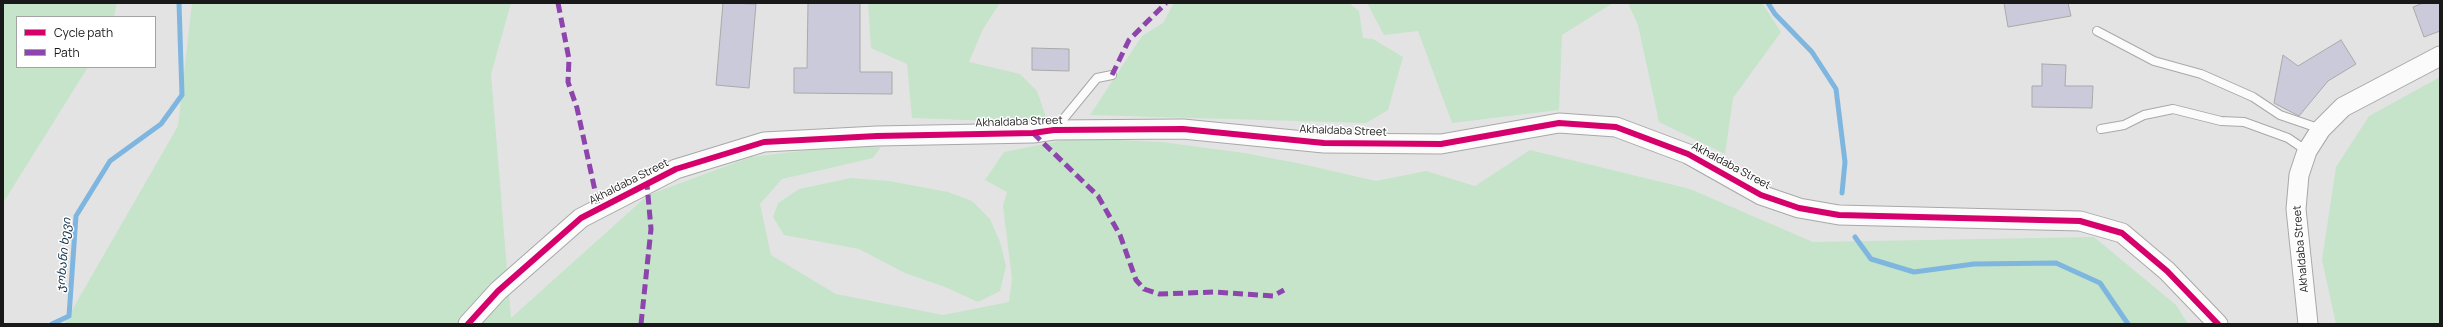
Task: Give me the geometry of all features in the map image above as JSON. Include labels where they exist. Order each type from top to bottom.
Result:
[{"type":"street","name":"Akhaldaba Street","points":[[2308,324],[2296,209],[2299,175],[2308,151],[2321,129],[2343,107],[2440,56]]},
{"type":"street","name":"Akhaldaba Street","points":[[468,324],[498,291],[581,218],[676,169],[764,142],[877,136],[1033,134],[1054,130],[1183,129],[1324,142],[1441,144],[1559,123],[1616,127],[1688,154],[1760,195],[1799,208],[1838,215],[2080,221],[2122,233],[2167,271],[2218,324]]},
{"type":"lane","points":[[2096,31],[2154,61],[2201,74],[2253,97],[2280,115],[2321,129]]},
{"type":"lane","points":[[1054,130],[1097,78],[1112,75]]},
{"type":"lane","points":[[2101,129],[2124,125],[2144,115],[2173,109],[2221,121],[2244,122],[2288,138],[2308,151]]},
{"type":"green space","points":[[3,3],[117,3],[114,16],[16,16],[16,68],[87,68],[3,203]]},
{"type":"green space","points":[[192,3],[511,3],[491,74],[511,318],[648,195],[751,157],[834,147],[881,147],[873,158],[782,179],[760,204],[771,255],[836,294],[943,315],[1009,302],[1012,279],[1003,206],[1007,192],[985,180],[1004,152],[1074,138],[1162,142],[1244,153],[1302,164],[1376,181],[1426,171],[1475,186],[1530,150],[1690,189],[1813,242],[2094,237],[2176,305],[2188,324],[64,324],[178,126]]},
{"type":"green space","points":[[868,3],[1000,3],[983,29],[969,62],[1020,74],[1037,91],[1048,123],[912,118],[907,64],[871,48]]},
{"type":"green space","points":[[1174,3],[1349,3],[1359,11],[1363,38],[1373,39],[1403,57],[1388,110],[1366,123],[1090,115],[1142,36],[1163,23]]},
{"type":"green space","points":[[1367,3],[1613,3],[1562,35],[1559,110],[1452,123],[1418,31],[1384,35]]},
{"type":"green space","points":[[1628,3],[1762,3],[1781,32],[1733,98],[1725,154],[1659,122],[1638,25]]},
{"type":"green space","points":[[2440,77],[2440,324],[2336,324],[2322,260],[2336,167],[2369,116]]},
{"type":"green space","points":[[851,178],[889,181],[948,192],[972,201],[990,219],[1000,242],[1006,266],[1000,291],[978,302],[945,287],[905,273],[859,249],[784,235],[773,217],[778,203],[799,189]]},
{"type":"building","points":[[723,3],[756,4],[749,88],[716,85]]},
{"type":"building","points":[[808,3],[860,3],[860,72],[892,72],[892,94],[794,93],[794,68],[807,68]]},
{"type":"building","points":[[2004,3],[2068,3],[2071,16],[2008,27]]},
{"type":"building","points":[[2423,3],[2440,3],[2440,31],[2424,37],[2413,7]]},
{"type":"building","points":[[2341,40],[2356,64],[2328,81],[2299,116],[2274,103],[2283,55],[2298,66]]},
{"type":"building","points":[[1032,48],[1069,49],[1069,71],[1032,70]]},
{"type":"building","points":[[2042,64],[2066,65],[2065,86],[2093,86],[2092,108],[2032,107],[2032,86],[2042,86]]},
{"type":"waterway","name":"ჯოხანი ხევი","points":[[52,324],[69,316],[76,216],[110,161],[161,124],[182,95],[179,3]]},
{"type":"waterway","points":[[1768,3],[1775,14],[1812,52],[1836,89],[1845,162],[1842,193]]},
{"type":"waterway","points":[[1855,237],[1871,259],[1914,272],[1974,264],[2056,263],[2100,283],[2128,324]]},
{"type":"marked path","points":[[558,3],[569,59],[568,82],[577,108],[599,209]]},
{"type":"marked path","points":[[1112,75],[1129,40],[1166,3]]},
{"type":"marked path","points":[[1033,133],[1098,196],[1120,235],[1136,280],[1144,289],[1159,294],[1215,292],[1273,296],[1284,290]]},
{"type":"marked path","points":[[641,324],[651,229],[647,184]]},
{"type":"cycle path","points":[[468,324],[498,291],[581,218],[676,169],[764,142],[877,136],[1033,133],[1054,130],[1183,129],[1324,143],[1441,144],[1559,123],[1616,127],[1688,154],[1761,195],[1799,208],[1839,215],[2080,221],[2122,233],[2167,271],[2218,324]]}]
